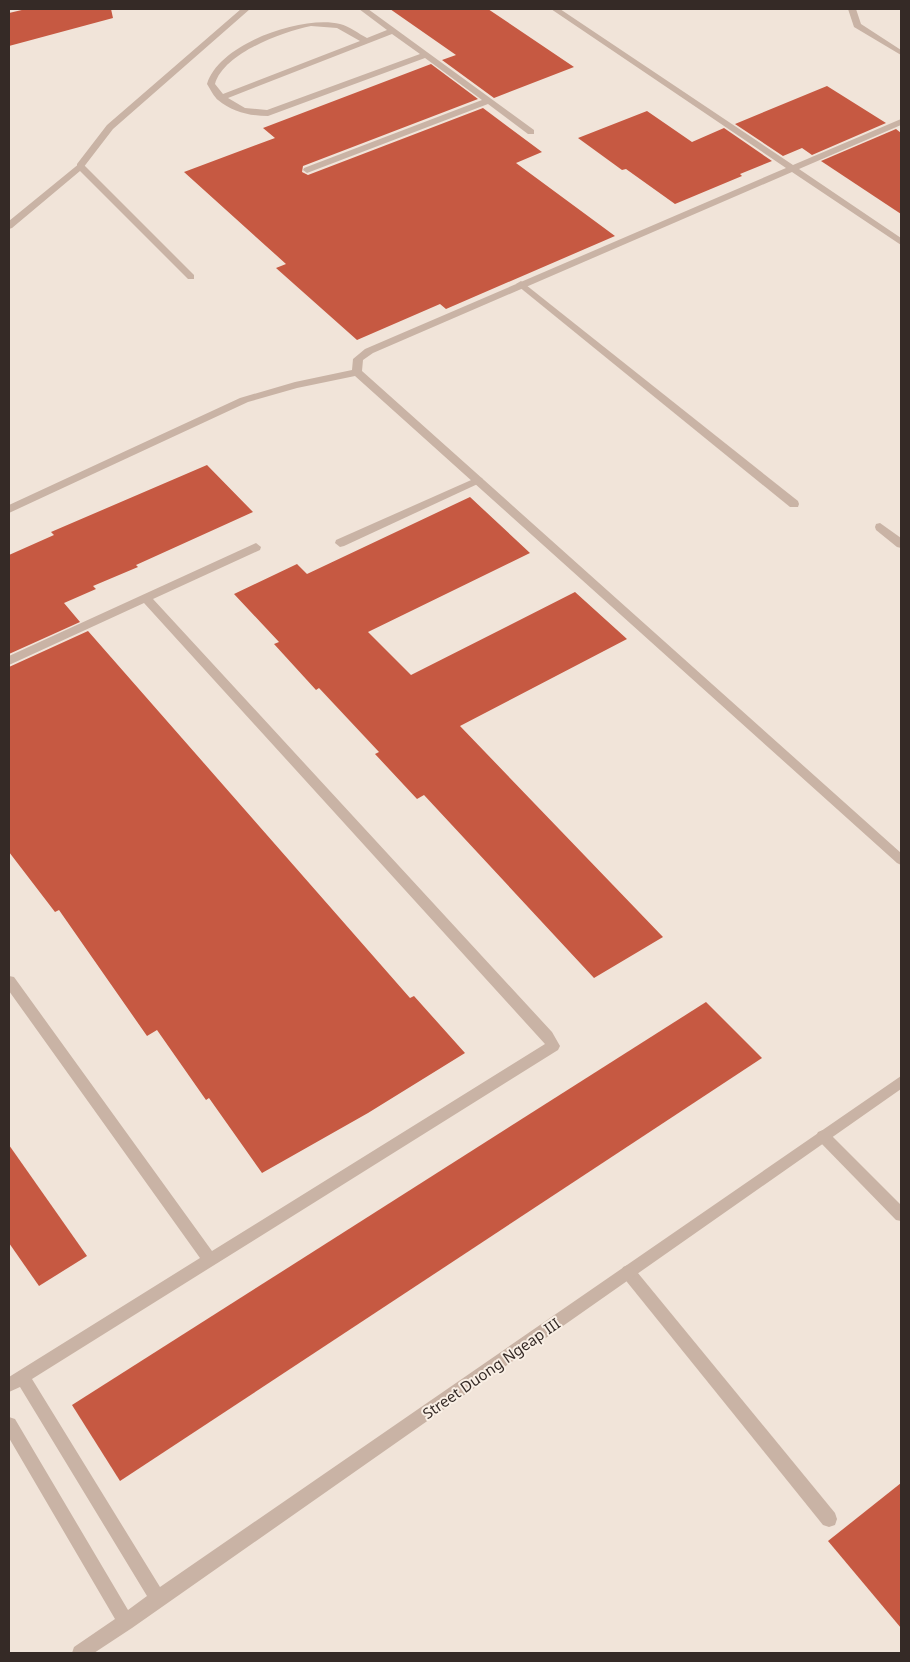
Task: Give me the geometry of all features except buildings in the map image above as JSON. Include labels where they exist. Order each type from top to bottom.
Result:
[{"type":"street","points":[[9,226],[80,166],[110,127],[246,9]]},
{"type":"street","points":[[363,9],[531,132]]},
{"type":"street","points":[[555,9],[901,242]]},
{"type":"street","points":[[852,9],[857,25],[901,53]]},
{"type":"street","points":[[366,41],[339,26],[326,24],[296,28],[263,38],[224,63],[214,74],[211,84],[220,98],[235,108],[258,114],[276,111],[426,55]]},
{"type":"street","points":[[220,98],[393,31]]},
{"type":"street","points":[[307,170],[489,101]]},
{"type":"street","points":[[357,372],[358,359],[369,351],[901,122]]},
{"type":"street","points":[[80,166],[191,277]]},
{"type":"street","points":[[521,284],[794,504]]},
{"type":"street","points":[[357,372],[901,860]]},
{"type":"street","points":[[9,509],[244,400],[295,385],[357,372]]},
{"type":"street","points":[[340,543],[478,480]]},
{"type":"street","points":[[880,527],[901,544]]},
{"type":"street","points":[[9,662],[256,547]]},
{"type":"street","points":[[146,598],[547,1036],[553,1046],[15,1381],[158,1599]]},
{"type":"street","points":[[9,981],[210,1260]]},
{"type":"street","name":"Street Duong Ngeap III","points":[[80,1653],[901,1082]]},
{"type":"street","points":[[823,1136],[901,1215]]},
{"type":"street","points":[[628,1272],[829,1520]]},
{"type":"street","points":[[9,1424],[126,1622]]}]
